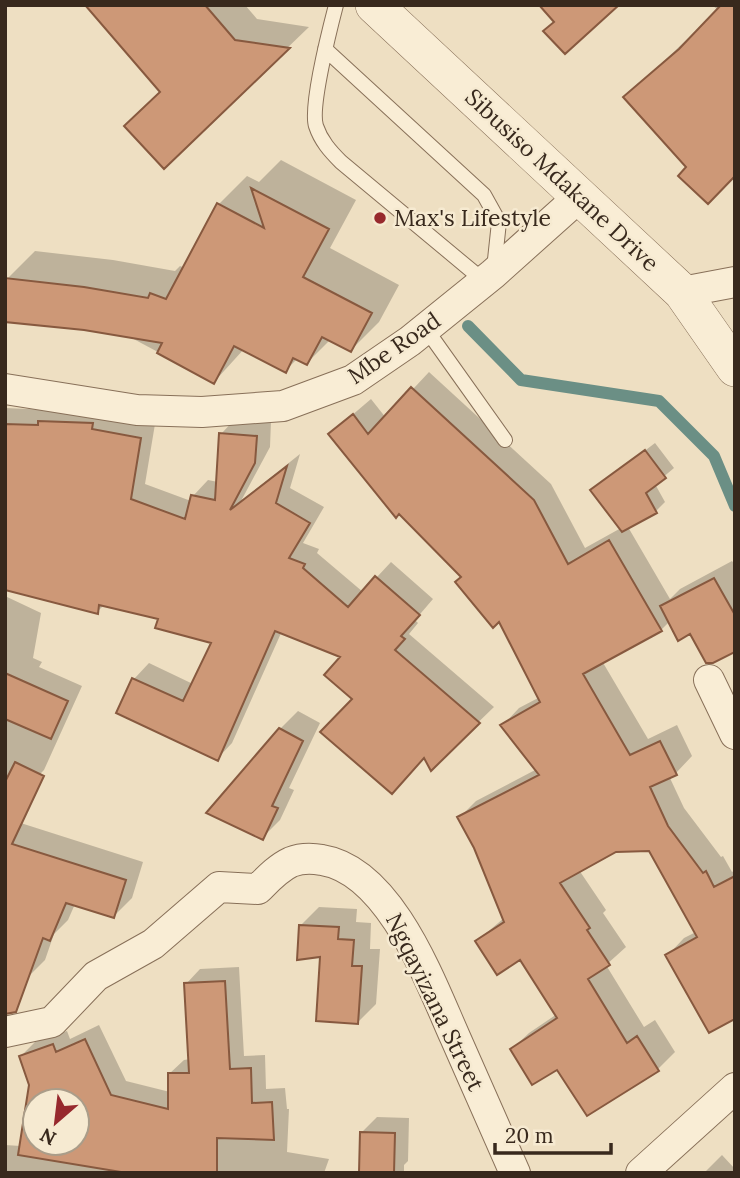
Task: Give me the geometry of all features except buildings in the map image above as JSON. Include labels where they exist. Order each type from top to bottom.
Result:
[{"type":"street","name":"Sibusiso Mdakane Drive","points":[[374,5],[682,292],[735,368]]},
{"type":"street","name":"Mbe Road","points":[[5,389],[137,410],[202,412],[283,406],[353,380],[426,329],[579,197]]},
{"type":"street","points":[[682,292],[735,282]]},
{"type":"street","points":[[709,680],[735,734]]},
{"type":"street","name":"Ngqayizana Street","points":[[5,1032],[52,1023],[96,976],[153,944],[219,887],[258,889],[275,872],[292,862],[312,858],[329,861],[348,869],[363,880],[390,907],[429,980],[515,1173]]},
{"type":"street","points":[[641,1173],[735,1088]]},
{"type":"lane","points":[[325,49],[484,195],[499,222],[489,277],[341,162],[323,143],[315,122],[325,49],[336,5]]},
{"type":"lane","points":[[426,329],[505,440]]},
{"type":"waterway","points":[[468,326],[521,380],[659,401],[714,456],[735,506]]},
{"type":"place","name":"Max's Lifestyle","points":[[380,218]]}]
